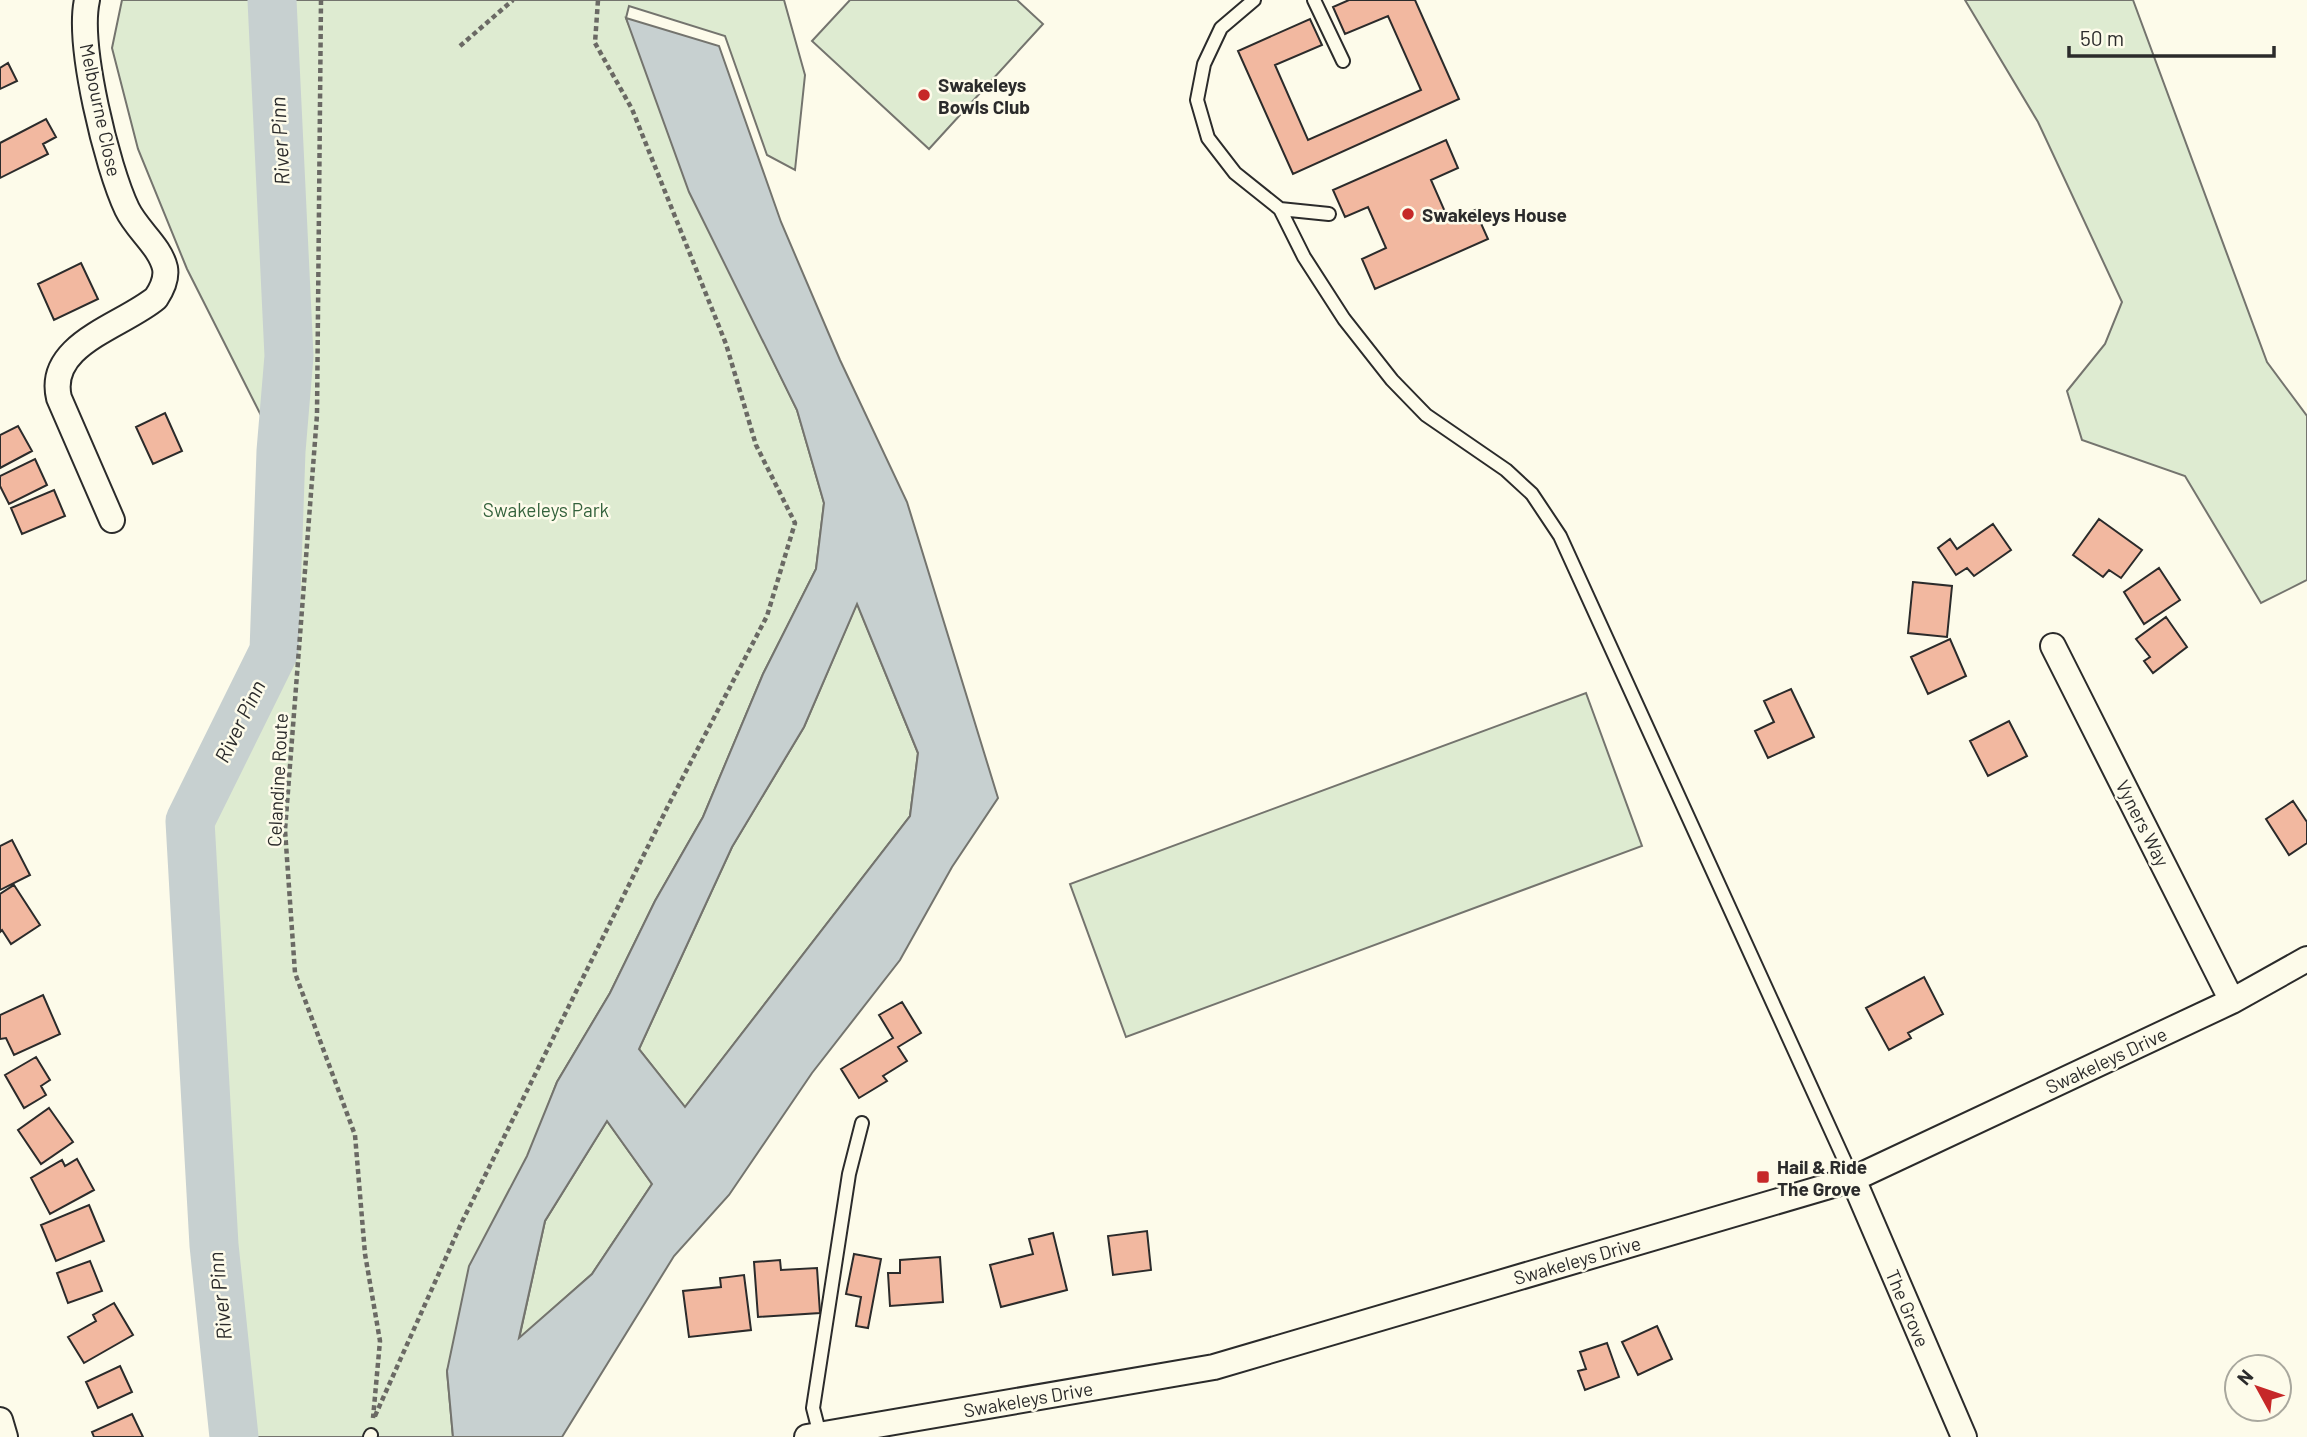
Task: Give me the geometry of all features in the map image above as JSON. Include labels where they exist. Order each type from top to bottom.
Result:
[{"type":"street","name":"Melbourne Close","points":[[87,0],[84,26],[87,57],[116,183],[128,212],[159,255],[165,269],[163,289],[156,298],[73,351],[58,372],[55,384],[112,520]]},
{"type":"street","name":"Vyners Way","points":[[2053,646],[2232,1001]]},
{"type":"street","name":"Swakeleys Drive","points":[[814,1436],[1214,1367],[1853,1179],[2232,1001],[2307,959]]},
{"type":"street","name":"The Grove","points":[[1853,1179],[1964,1437]]},
{"type":"street","points":[[0,1420],[5,1437]]},
{"type":"lane","points":[[1254,0],[1222,28],[1204,64],[1197,100],[1208,138],[1235,173],[1280,209],[1311,268],[1344,318],[1392,380],[1426,415],[1506,470],[1532,494],[1560,536],[1853,1179]]},
{"type":"lane","points":[[1314,0],[1343,61]]},
{"type":"lane","points":[[1280,209],[1329,214]]},
{"type":"lane","points":[[814,1436],[813,1408],[849,1174],[862,1123]]},
{"type":"path","name":"Celandine Route","points":[[321,0],[317,415],[285,830],[295,973],[355,1135],[365,1254],[380,1341],[371,1432]]},
{"type":"path","points":[[460,46],[513,0]]},
{"type":"path","points":[[371,1432],[461,1224],[669,804],[767,616],[795,523],[756,445],[726,344],[632,109],[595,43],[598,0]]},
{"type":"green space","name":"Swakeleys Park","points":[[122,0],[784,0],[805,75],[795,170],[767,155],[725,36],[629,6],[626,18],[745,303],[797,410],[824,503],[816,569],[763,674],[703,817],[655,901],[610,993],[557,1082],[447,1371],[453,1437],[225,1437],[185,1075],[180,877],[264,623],[282,457],[187,269],[138,149],[112,48]]},
{"type":"green space","name":"Swakeleys Bowls Club","points":[[850,0],[1017,0],[1043,24],[929,149],[812,41]]},
{"type":"green space","points":[[1965,0],[2133,0],[2267,362],[2307,416],[2307,580],[2261,603],[2185,476],[2082,440],[2067,391],[2105,344],[2122,302],[2038,122]]},
{"type":"green space","points":[[857,603],[918,753],[910,816],[685,1107],[639,1049],[732,847],[804,727]]},
{"type":"green space","points":[[1586,693],[1642,846],[1126,1037],[1070,884]]},
{"type":"green space","points":[[607,1121],[652,1184],[592,1274],[519,1339],[545,1221]]},
{"type":"shaded area","points":[[626,18],[719,46],[781,222],[840,360],[907,502],[998,798],[952,867],[900,960],[812,1073],[729,1195],[674,1256],[562,1437],[453,1437],[447,1371],[469,1266],[527,1156],[557,1082],[610,993],[655,901],[703,817],[763,674],[816,569],[824,503],[797,410],[689,192]],"holes":[[[857,604],[918,753],[910,816],[685,1107],[639,1049],[732,847],[804,727]],[[607,1121],[652,1184],[592,1274],[519,1338],[545,1221]]]},
{"type":"building","points":[[1349,0],[1415,0],[1459,99],[1293,174],[1238,51],[1310,19],[1322,45],[1275,65],[1308,140],[1421,90],[1388,16],[1345,34],[1333,7]]},
{"type":"building","points":[[8,63],[17,81],[0,89],[0,68]]},
{"type":"building","points":[[46,119],[56,137],[43,144],[48,154],[0,178],[0,143]]},
{"type":"building","name":"Swakeleys House","points":[[1446,140],[1458,168],[1431,180],[1449,221],[1475,210],[1488,239],[1375,289],[1362,259],[1386,248],[1368,207],[1345,217],[1333,190]]},
{"type":"building","points":[[81,263],[98,299],[54,320],[38,284]]},
{"type":"building","points":[[165,413],[182,451],[153,464],[136,427]]},
{"type":"building","points":[[18,426],[32,451],[0,468],[0,435]]},
{"type":"building","points":[[35,459],[47,485],[9,504],[0,486],[0,476]]},
{"type":"building","points":[[54,490],[65,516],[22,534],[11,508]]},
{"type":"building","points":[[2099,519],[2142,550],[2121,578],[2109,570],[2103,577],[2073,555]]},
{"type":"building","points":[[1993,524],[2011,550],[1974,576],[1967,568],[1956,575],[1938,548],[1950,539],[1957,549]]},
{"type":"building","points":[[2159,568],[2180,600],[2144,624],[2124,592]]},
{"type":"building","points":[[1913,582],[1952,586],[1947,637],[1908,633]]},
{"type":"building","points":[[2166,617],[2187,647],[2153,673],[2144,661],[2150,657],[2136,639]]},
{"type":"building","points":[[1950,639],[1966,676],[1928,694],[1911,657]]},
{"type":"building","points":[[1791,689],[1814,737],[1768,758],[1755,731],[1774,722],[1764,701]]},
{"type":"building","points":[[2009,721],[2027,756],[1988,776],[1970,741]]},
{"type":"building","points":[[2293,801],[2307,822],[2307,843],[2289,855],[2266,819]]},
{"type":"building","points":[[12,840],[30,875],[0,890],[0,846]]},
{"type":"building","points":[[14,885],[40,925],[11,944],[2,930],[0,932],[0,894]]},
{"type":"building","points":[[1924,977],[1943,1014],[1908,1033],[1911,1038],[1889,1050],[1866,1008]]},
{"type":"building","points":[[43,995],[60,1034],[14,1055],[6,1038],[0,1039],[0,1015]]},
{"type":"building","points":[[902,1002],[921,1033],[898,1047],[907,1061],[883,1076],[887,1081],[859,1098],[841,1069],[893,1038],[879,1015]]},
{"type":"building","points":[[36,1057],[50,1080],[41,1086],[46,1095],[24,1108],[5,1075]]},
{"type":"building","points":[[49,1108],[73,1142],[41,1164],[18,1130]]},
{"type":"building","points":[[77,1159],[94,1190],[50,1214],[31,1178],[62,1160],[65,1166]]},
{"type":"building","points":[[89,1205],[104,1241],[56,1261],[41,1225]]},
{"type":"building","points":[[1147,1231],[1151,1270],[1113,1275],[1108,1236]]},
{"type":"building","points":[[1053,1233],[1067,1290],[1001,1307],[990,1265],[1033,1254],[1029,1239]]},
{"type":"building","points":[[854,1254],[881,1259],[868,1328],[856,1326],[861,1297],[846,1294]]},
{"type":"building","points":[[940,1257],[943,1302],[890,1306],[888,1273],[900,1273],[900,1260]]},
{"type":"building","points":[[780,1260],[781,1270],[817,1268],[820,1313],[758,1317],[754,1262]]},
{"type":"building","points":[[90,1261],[102,1291],[68,1303],[57,1273]]},
{"type":"building","points":[[744,1275],[751,1330],[689,1337],[683,1291],[721,1287],[720,1278]]},
{"type":"building","points":[[114,1303],[133,1335],[84,1363],[68,1337],[96,1321],[93,1315]]},
{"type":"building","points":[[1657,1326],[1672,1359],[1638,1375],[1622,1342]]},
{"type":"building","points":[[1607,1343],[1619,1377],[1585,1390],[1578,1371],[1586,1369],[1580,1352]]},
{"type":"building","points":[[120,1366],[132,1392],[98,1408],[86,1382]]},
{"type":"building","points":[[132,1414],[143,1437],[94,1437],[92,1432]]},
{"type":"waterway","name":"River Pinn","points":[[234,1437],[214,1245],[190,821],[274,651],[281,451],[289,356],[272,0]]},
{"type":"place","name":"Swakeleys Bowls Club","points":[[924,95]]},
{"type":"place","name":"Swakeleys House","points":[[1408,214]]},
{"type":"place","name":"Hail & Ride The Grove","points":[[1763,1177]]}]
